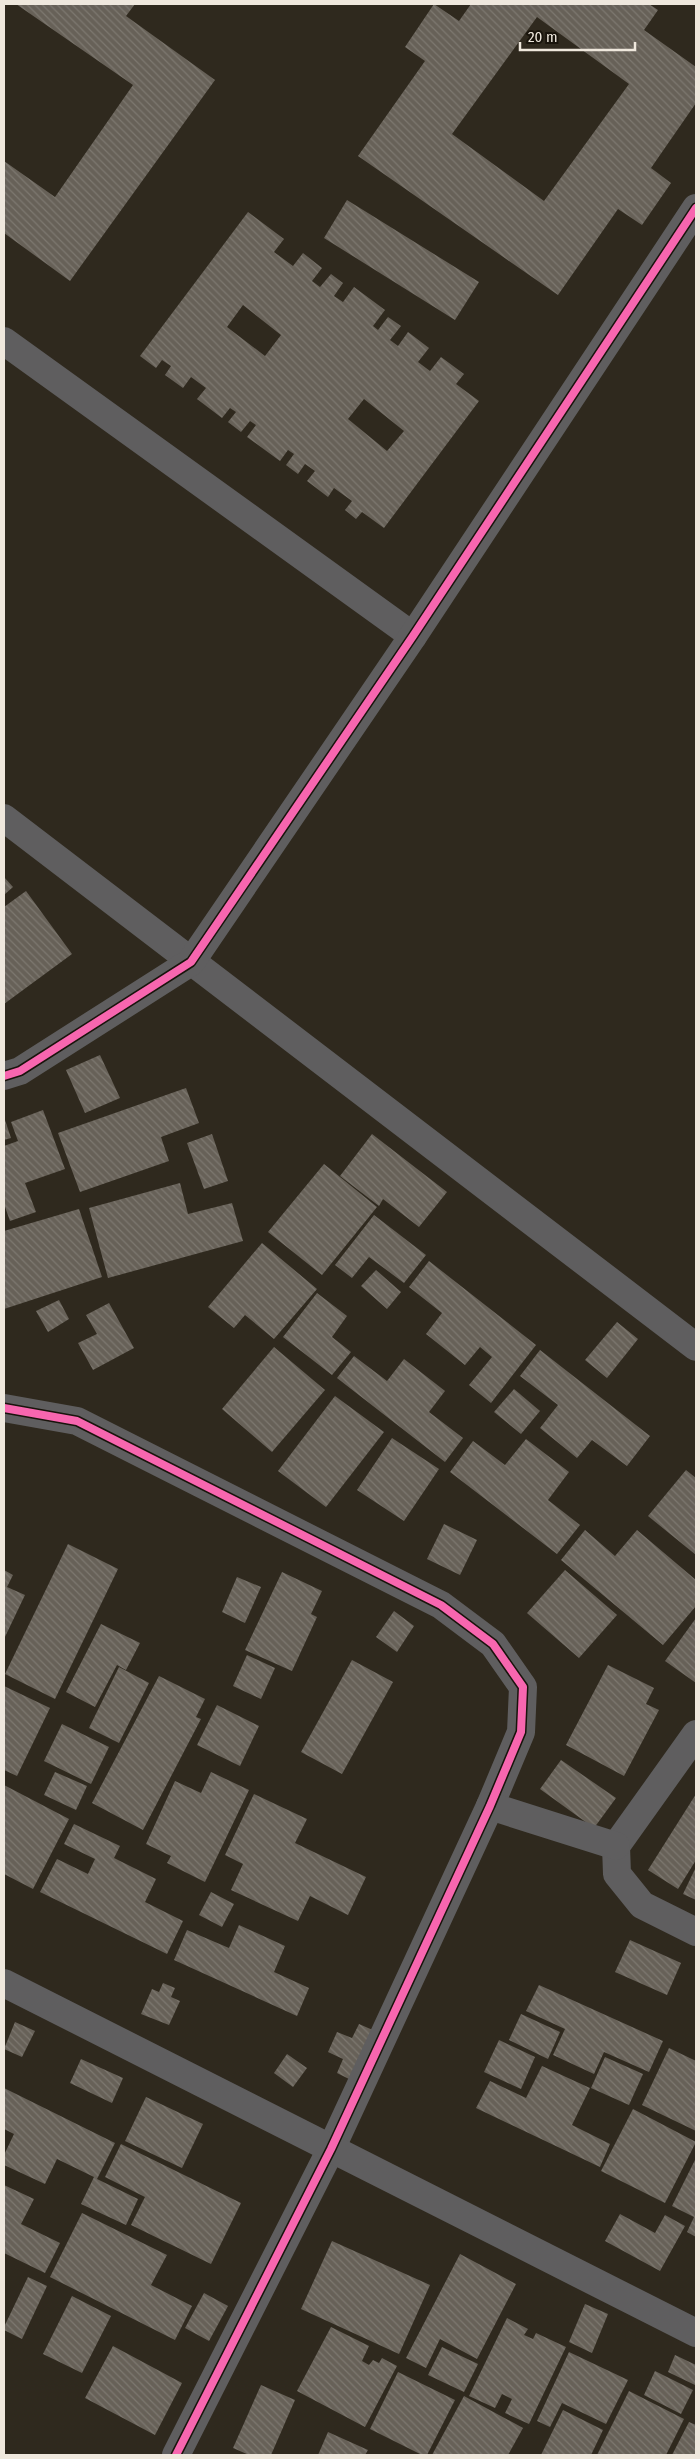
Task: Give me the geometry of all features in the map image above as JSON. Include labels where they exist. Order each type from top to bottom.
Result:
[{"type":"street","points":[[4,1076],[20,1071],[192,962],[413,636],[696,208]]},
{"type":"street","points":[[4,341],[413,636]]},
{"type":"street","points":[[4,818],[696,1347]]},
{"type":"street","points":[[4,1408],[77,1421],[441,1605],[493,1644],[523,1688],[521,1732],[490,1806],[332,2150],[181,2454]]},
{"type":"street","points":[[696,1734],[616,1846],[617,1874],[642,1905],[696,1932]]},
{"type":"street","points":[[490,1806],[616,1846]]},
{"type":"street","points":[[4,1983],[696,2333]]},
{"type":"building","points":[[16,4],[135,4],[126,16],[215,80],[70,281],[4,233],[4,161],[55,197],[133,85]]},
{"type":"building","points":[[434,4],[459,21],[471,4],[649,4],[658,10],[644,30],[696,67],[696,103],[651,168],[671,183],[642,225],[618,209],[558,295],[358,156],[425,61],[405,47]],"holes":[[[537,17],[629,84],[544,201],[452,134]]]},
{"type":"building","points":[[347,200],[479,282],[455,320],[324,238]]},
{"type":"building","points":[[248,212],[284,239],[274,252],[293,266],[303,253],[322,268],[312,281],[320,287],[331,274],[343,283],[334,296],[343,302],[354,287],[385,310],[373,326],[378,330],[388,317],[401,326],[390,340],[398,346],[408,332],[429,348],[418,362],[430,371],[441,357],[464,374],[456,384],[479,401],[384,528],[362,512],[356,519],[345,510],[352,501],[334,488],[328,497],[307,481],[315,471],[305,464],[298,474],[286,465],[294,454],[288,450],[280,461],[247,437],[256,425],[250,421],[241,432],[228,422],[236,412],[230,408],[222,418],[197,399],[206,388],[191,377],[183,388],[165,375],[171,366],[162,360],[156,368],[140,356]],"holes":[[[243,305],[281,335],[265,356],[227,327]],[[364,399],[404,431],[387,451],[348,419]]]},
{"type":"building","points":[[4,877],[13,887],[4,895]]},
{"type":"building","points":[[26,891],[72,954],[4,1004],[4,907]]},
{"type":"building","points":[[100,1055],[120,1098],[85,1113],[66,1070]]},
{"type":"building","points":[[186,1088],[199,1123],[161,1137],[169,1161],[80,1192],[58,1133]]},
{"type":"building","points":[[43,1110],[65,1169],[25,1183],[36,1212],[10,1221],[4,1204],[4,1146],[18,1141],[11,1122]]},
{"type":"building","points":[[4,1117],[11,1138],[4,1140]]},
{"type":"building","points":[[212,1134],[228,1181],[204,1189],[187,1143]]},
{"type":"building","points":[[372,1134],[447,1192],[419,1227],[383,1199],[379,1206],[340,1176]]},
{"type":"building","points":[[324,1164],[377,1207],[322,1275],[268,1232]]},
{"type":"building","points":[[180,1183],[188,1214],[232,1203],[243,1241],[108,1278],[89,1208]]},
{"type":"building","points":[[79,1209],[102,1277],[4,1309],[4,1231]]},
{"type":"building","points":[[374,1215],[426,1255],[404,1283],[369,1257],[352,1278],[335,1265]]},
{"type":"building","points":[[262,1243],[317,1289],[274,1339],[245,1315],[234,1328],[208,1307]]},
{"type":"building","points":[[429,1261],[536,1345],[491,1403],[469,1385],[492,1357],[480,1347],[465,1365],[426,1334],[442,1313],[409,1287]]},
{"type":"building","points":[[376,1270],[401,1292],[387,1309],[361,1286]]},
{"type":"building","points":[[317,1293],[347,1316],[332,1337],[351,1352],[332,1375],[283,1337]]},
{"type":"building","points":[[59,1300],[69,1319],[48,1332],[36,1311]]},
{"type":"building","points":[[109,1303],[134,1348],[93,1370],[78,1343],[97,1334],[86,1315]]},
{"type":"building","points":[[617,1322],[638,1339],[607,1378],[585,1360]]},
{"type":"building","points":[[274,1347],[325,1390],[272,1452],[222,1409]]},
{"type":"building","points":[[540,1350],[650,1436],[627,1466],[592,1440],[577,1458],[540,1428],[558,1405],[520,1376]]},
{"type":"building","points":[[354,1356],[387,1381],[404,1359],[445,1391],[429,1412],[463,1438],[445,1462],[337,1378]]},
{"type":"building","points":[[514,1389],[540,1411],[521,1434],[494,1412]]},
{"type":"building","points":[[335,1396],[384,1432],[326,1507],[278,1471]]},
{"type":"building","points":[[392,1438],[439,1469],[404,1521],[357,1490]]},
{"type":"building","points":[[526,1439],[569,1472],[548,1500],[580,1525],[557,1554],[450,1472],[473,1441],[505,1465]]},
{"type":"building","points":[[686,1470],[696,1478],[696,1555],[648,1516]]},
{"type":"building","points":[[444,1524],[477,1540],[460,1575],[427,1559]]},
{"type":"building","points":[[585,1530],[615,1556],[637,1530],[696,1580],[696,1606],[663,1645],[561,1560]]},
{"type":"building","points":[[68,1544],[118,1569],[55,1699],[5,1674]]},
{"type":"building","points":[[4,1570],[13,1575],[7,1587],[25,1595],[4,1639]]},
{"type":"building","points":[[565,1570],[617,1615],[579,1658],[527,1613]]},
{"type":"building","points":[[282,1572],[322,1591],[311,1614],[317,1617],[292,1671],[245,1650]]},
{"type":"building","points":[[237,1577],[261,1587],[245,1623],[222,1612]]},
{"type":"building","points":[[394,1611],[414,1626],[397,1652],[376,1637]]},
{"type":"building","points":[[696,1618],[696,1683],[665,1661]]},
{"type":"building","points":[[101,1624],[140,1643],[126,1670],[117,1665],[95,1707],[66,1692]]},
{"type":"building","points":[[247,1655],[275,1668],[261,1699],[233,1686]]},
{"type":"building","points":[[352,1660],[393,1682],[342,1774],[301,1752]]},
{"type":"building","points":[[608,1665],[654,1688],[646,1704],[659,1710],[624,1776],[566,1745]]},
{"type":"building","points":[[119,1667],[149,1683],[119,1743],[89,1728]]},
{"type":"building","points":[[159,1676],[205,1699],[196,1717],[201,1719],[143,1830],[92,1803]]},
{"type":"building","points":[[4,1686],[50,1708],[17,1776],[4,1770]]},
{"type":"building","points":[[217,1705],[259,1726],[240,1766],[197,1745]]},
{"type":"building","points":[[62,1724],[109,1747],[91,1784],[44,1761]]},
{"type":"building","points":[[561,1760],[616,1798],[594,1828],[540,1789]]},
{"type":"building","points":[[55,1772],[87,1786],[76,1810],[44,1795]]},
{"type":"building","points":[[211,1772],[249,1790],[205,1882],[167,1863],[171,1856],[146,1844],[175,1781],[201,1793]]},
{"type":"building","points":[[4,1785],[69,1819],[33,1889],[4,1874]]},
{"type":"building","points":[[254,1794],[307,1819],[295,1843],[366,1877],[348,1915],[310,1896],[298,1921],[231,1890],[243,1864],[225,1855]]},
{"type":"building","points":[[696,1794],[696,1860],[678,1889],[648,1870]]},
{"type":"building","points":[[74,1824],[120,1846],[114,1858],[156,1879],[145,1902],[183,1921],[167,1954],[40,1892],[57,1859],[88,1874],[95,1859],[64,1844]]},
{"type":"building","points":[[696,1867],[696,1900],[683,1894]]},
{"type":"building","points":[[211,1892],[234,1904],[222,1927],[199,1915]]},
{"type":"building","points":[[239,1925],[285,1946],[274,1972],[309,1988],[297,2016],[174,1960],[187,1930],[229,1948]]},
{"type":"building","points":[[630,1940],[681,1963],[667,1995],[615,1972]]},
{"type":"building","points":[[163,1983],[175,1988],[171,1997],[180,2001],[169,2025],[141,2014],[152,1989],[159,1992]]},
{"type":"building","points":[[539,1985],[663,2041],[649,2072],[604,2052],[594,2074],[553,2055],[565,2029],[526,2011]]},
{"type":"building","points":[[521,2014],[560,2032],[548,2059],[509,2040]]},
{"type":"building","points":[[15,2022],[35,2031],[22,2057],[4,2049]]},
{"type":"building","points":[[359,2024],[375,2031],[353,2081],[337,2073],[343,2059],[328,2052],[337,2032],[352,2038]]},
{"type":"building","points":[[499,2040],[535,2057],[521,2089],[484,2072]]},
{"type":"building","points":[[669,2048],[696,2061],[696,2131],[642,2105]]},
{"type":"building","points":[[287,2054],[307,2068],[293,2087],[274,2073]]},
{"type":"building","points":[[605,2057],[643,2074],[629,2105],[591,2088]]},
{"type":"building","points":[[81,2059],[123,2078],[112,2103],[70,2083]]},
{"type":"building","points":[[542,2066],[590,2088],[572,2125],[610,2144],[600,2167],[476,2108],[490,2081],[526,2098]]},
{"type":"building","points":[[4,2088],[115,2143],[97,2179],[138,2199],[126,2225],[81,2204],[94,2177],[57,2159],[45,2184],[4,2165],[4,2155],[14,2134],[4,2129]]},
{"type":"building","points":[[146,2097],[203,2124],[182,2168],[125,2141]]},
{"type":"building","points":[[633,2109],[696,2142],[665,2203],[601,2171]]},
{"type":"building","points":[[121,2144],[241,2203],[211,2264],[131,2225],[145,2197],[105,2177]]},
{"type":"building","points":[[696,2158],[696,2237],[687,2232],[694,2217],[672,2206]]},
{"type":"building","points":[[4,2185],[34,2199],[21,2224],[60,2243],[45,2273],[4,2253]]},
{"type":"building","points":[[82,2213],[167,2255],[151,2285],[192,2306],[175,2340],[50,2277]]},
{"type":"building","points":[[620,2214],[655,2233],[665,2215],[685,2226],[660,2271],[605,2241]]},
{"type":"building","points":[[332,2241],[430,2285],[399,2354],[301,2309]]},
{"type":"building","points":[[460,2254],[516,2284],[477,2359],[440,2339],[426,2368],[406,2358]]},
{"type":"building","points":[[28,2277],[47,2286],[22,2339],[4,2330],[4,2327]]},
{"type":"building","points":[[204,2293],[228,2306],[209,2341],[185,2328]]},
{"type":"building","points":[[72,2296],[111,2316],[82,2373],[43,2354]]},
{"type":"building","points":[[585,2304],[608,2314],[592,2353],[569,2342]]},
{"type":"building","points":[[507,2318],[528,2329],[524,2335],[533,2339],[536,2333],[566,2347],[529,2424],[505,2413],[512,2399],[502,2394],[495,2408],[469,2396]]},
{"type":"building","points":[[331,2327],[369,2346],[362,2361],[369,2365],[373,2360],[379,2363],[382,2358],[397,2366],[365,2427],[297,2391]]},
{"type":"building","points":[[113,2346],[182,2383],[155,2435],[85,2398]]},
{"type":"building","points":[[442,2347],[478,2364],[464,2392],[428,2375]]},
{"type":"building","points":[[569,2352],[628,2380],[606,2424],[562,2403],[550,2427],[537,2421]]},
{"type":"building","points":[[675,2355],[696,2365],[695,2385],[668,2372]]},
{"type":"building","points":[[655,2371],[693,2390],[681,2414],[644,2395]]},
{"type":"building","points":[[398,2372],[455,2400],[427,2455],[422,2455],[370,2429]]},
{"type":"building","points":[[261,2385],[295,2400],[271,2455],[249,2455],[233,2448]]},
{"type":"building","points":[[629,2391],[684,2419],[666,2455],[597,2455]]},
{"type":"building","points":[[464,2396],[523,2428],[508,2455],[432,2455]]},
{"type":"building","points":[[563,2410],[603,2430],[591,2455],[541,2455]]},
{"type":"building","points":[[689,2422],[696,2425],[696,2455],[672,2455]]},
{"type":"building","points":[[328,2432],[368,2450],[365,2455],[318,2455]]},
{"type":"cycle path","points":[[4,1076],[20,1071],[191,962],[413,636],[696,208]]},
{"type":"cycle path","points":[[4,1408],[77,1421],[441,1605],[493,1644],[523,1687],[521,1732],[490,1806],[331,2149],[176,2455]]}]
